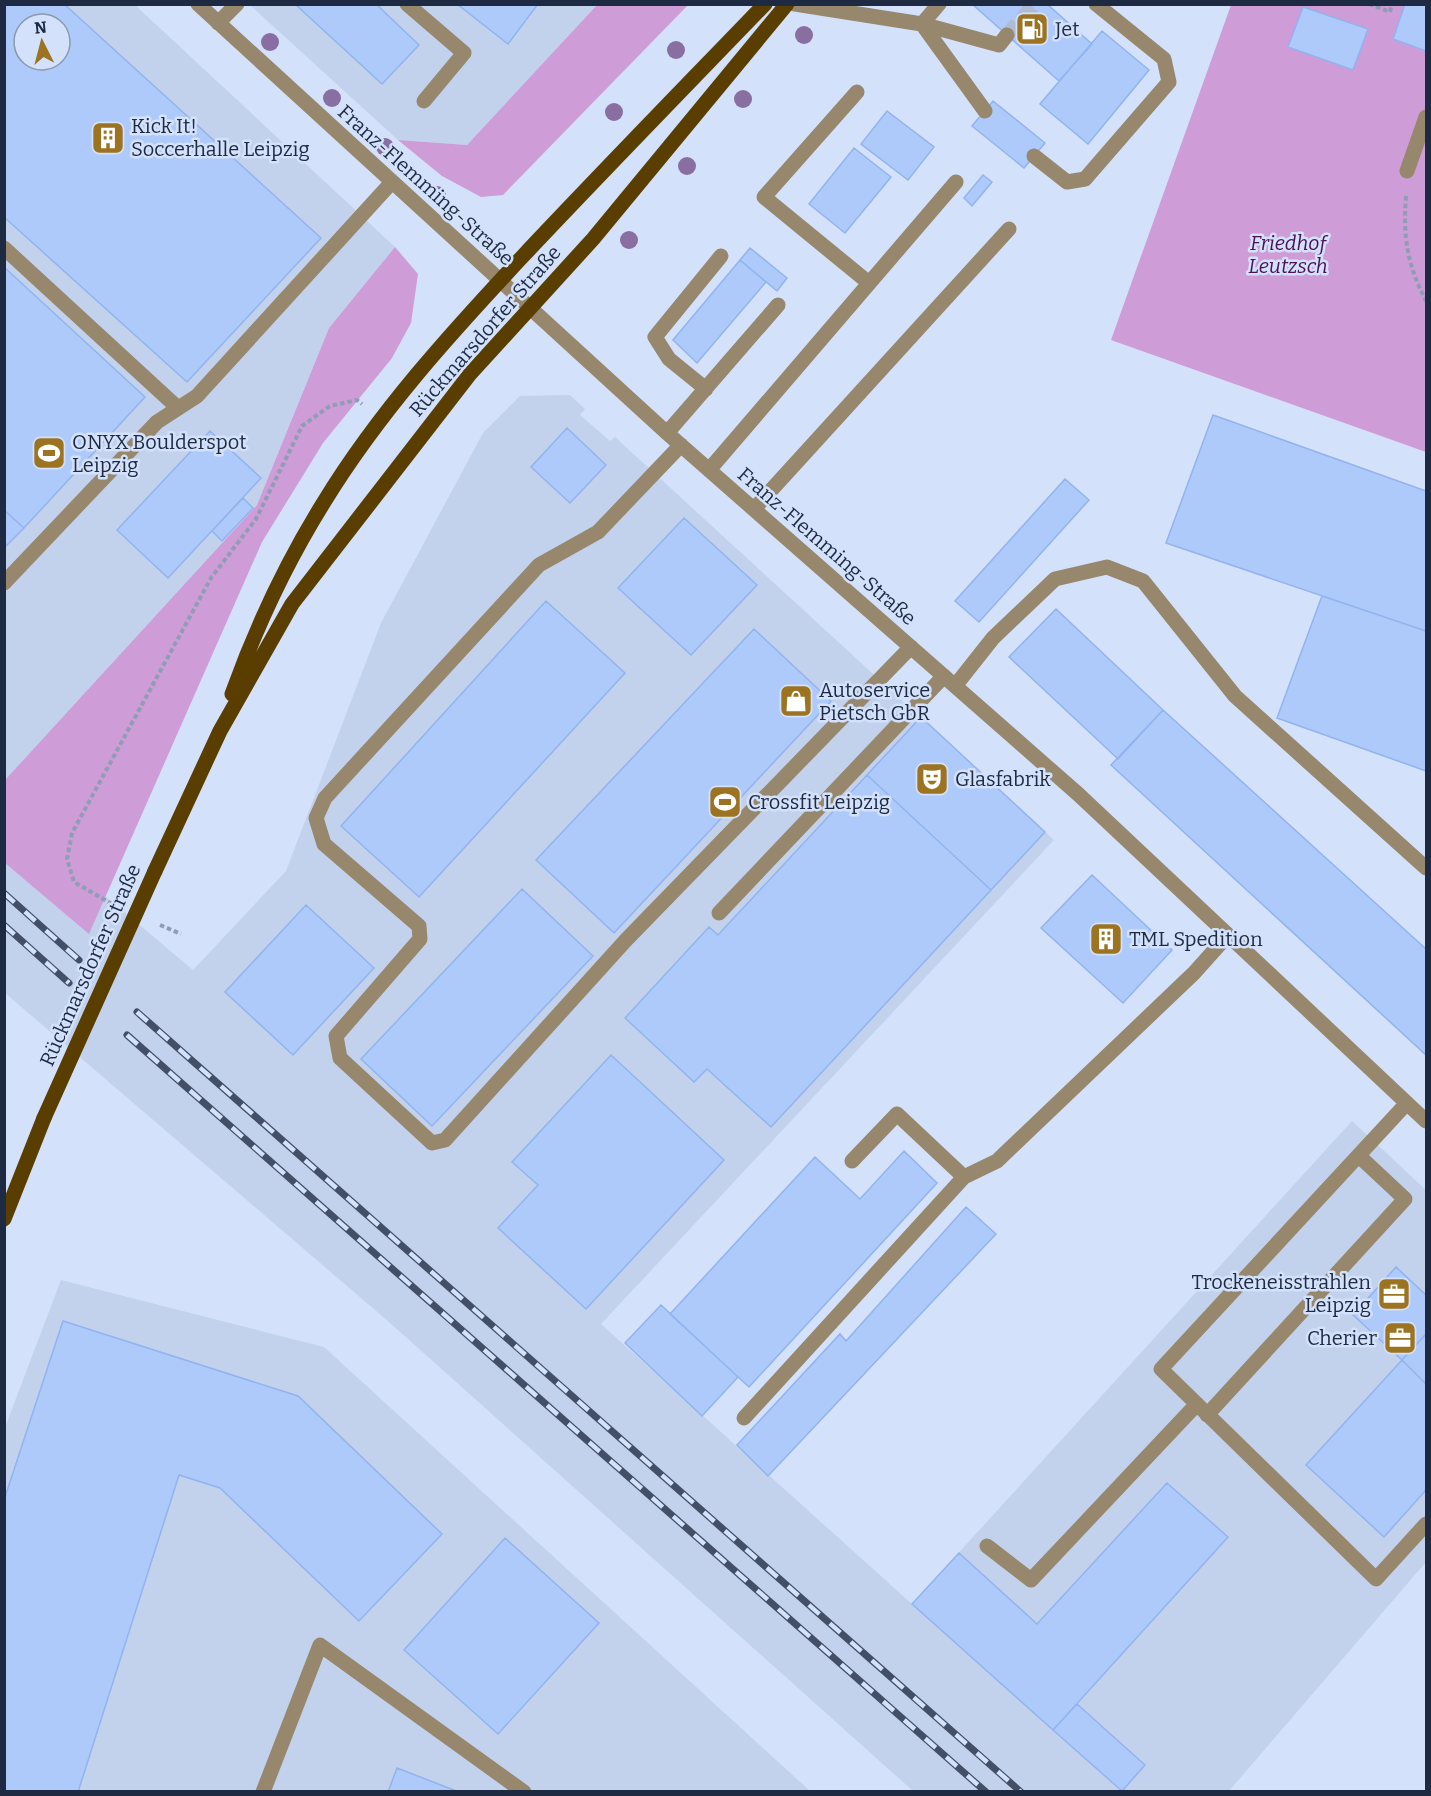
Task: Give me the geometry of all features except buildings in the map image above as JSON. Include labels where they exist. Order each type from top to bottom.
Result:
[{"type":"main road","name":"Rückmarsdorfer Straße","points":[[4,1219],[44,1118],[219,731],[248,651],[281,578],[324,501],[381,420],[439,347],[588,185],[765,4]]},
{"type":"main road","name":"Rückmarsdorfer Straße","points":[[219,731],[292,604],[470,374],[593,239],[787,4]]},
{"type":"street","name":"Franz-Flemming-Straße","points":[[198,4],[667,433],[1078,794],[1426,1121]]},
{"type":"street","points":[[219,23],[237,4]]},
{"type":"street","points":[[407,4],[464,52],[424,101]]},
{"type":"street","points":[[795,4],[922,24],[999,45],[1007,35]]},
{"type":"street","points":[[922,24],[939,4]]},
{"type":"street","points":[[1034,156],[1067,182],[1085,179],[1168,82],[1164,59],[1096,4]]},
{"type":"street","points":[[922,24],[985,111]]},
{"type":"street","points":[[857,92],[764,197],[869,284]]},
{"type":"street","points":[[1407,171],[1426,117]]},
{"type":"street","points":[[4,583],[157,422],[197,396],[392,182]]},
{"type":"street","points":[[709,470],[956,182]]},
{"type":"street","points":[[754,509],[1009,229]]},
{"type":"street","points":[[4,248],[178,408]]},
{"type":"street","points":[[706,389],[669,359],[655,337],[721,256]]},
{"type":"street","points":[[667,433],[778,304]]},
{"type":"street","points":[[681,445],[598,532],[539,565],[325,798],[316,818],[324,844],[419,926],[420,939],[336,1036],[340,1058],[432,1143],[445,1140],[626,940],[911,647]]},
{"type":"street","points":[[719,913],[949,681],[1055,579],[1107,567],[1143,581],[1234,696],[1426,868]]},
{"type":"street","points":[[744,1418],[964,1177],[997,1161],[1194,973],[1228,935]]},
{"type":"street","points":[[1407,1103],[1161,1369],[1376,1579],[1426,1524]]},
{"type":"street","points":[[852,1161],[897,1114],[964,1177]]},
{"type":"street","points":[[987,1546],[1031,1580],[1202,1409],[1405,1199],[1359,1156]]},
{"type":"street","points":[[263,1791],[320,1645],[524,1791]]},
{"type":"path","points":[[1369,4],[1390,12],[1392,4]]},
{"type":"path","points":[[1407,171],[1403,233],[1413,275],[1426,301]]},
{"type":"path","points":[[121,908],[74,882],[67,859],[72,833],[211,578],[256,519],[302,426],[330,406],[357,400],[381,420]]},
{"type":"path","points":[[151,921],[181,934]]},
{"type":"shaded area","points":[[5,5],[135,5],[395,247],[329,328],[257,505],[5,780]]},
{"type":"shaded area","points":[[250,5],[597,5],[467,145],[398,140]]},
{"type":"shaded area","points":[[570,395],[585,409],[580,415],[610,441],[615,437],[1054,840],[601,1324],[912,1604],[1352,1121],[1426,1190],[1426,1562],[1229,1791],[913,1791],[389,1322],[5,993],[4,811],[193,970],[286,871],[381,623],[483,433],[520,396]]},
{"type":"shaded area","points":[[61,1280],[324,1347],[810,1791],[5,1791],[4,1430]]},
{"type":"green space","points":[[597,5],[688,5],[503,195],[481,197],[442,176],[398,140],[467,145]]},
{"type":"green space","name":"Friedhof Leutzsch","points":[[1231,5],[1426,5],[1426,452],[1111,340]]},
{"type":"green space","points":[[395,247],[418,274],[411,323],[392,358],[323,443],[262,542],[89,934],[5,863],[5,780],[257,505],[329,328]]},
{"type":"tunnel","points":[[1007,35],[1035,4]]},
{"type":"railway","points":[[4,893],[79,960]]},
{"type":"railway","points":[[4,925],[69,983]]},
{"type":"railway","points":[[137,1012],[1021,1792]]},
{"type":"railway","points":[[127,1035],[986,1792]]},
{"type":"place","name":"Jet","points":[[1032,29]]},
{"type":"place","name":"Kick It! Soccerhalle Leipzig","points":[[108,138]]},
{"type":"place","name":"ONYX Boulderspot Leipzig","points":[[49,453]]},
{"type":"place","name":"Autoservice Pietsch GbR","points":[[796,701]]},
{"type":"place","name":"Glasfabrik","points":[[932,779]]},
{"type":"place","name":"Crossfit Leipzig","points":[[725,802]]},
{"type":"place","name":"TML Spedition","points":[[1106,939]]},
{"type":"place","name":"Trockeneisstrahlen Leipzig","points":[[1394,1294]]},
{"type":"place","name":"Cherier","points":[[1400,1338]]}]
